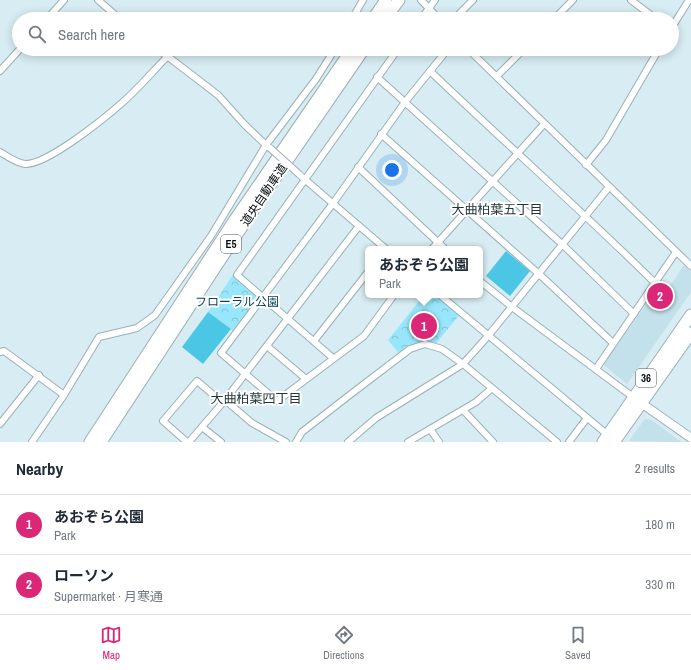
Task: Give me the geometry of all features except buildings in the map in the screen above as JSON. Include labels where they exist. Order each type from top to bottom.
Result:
[{"type":"highway","points":[[378,12],[386,0]]},
{"type":"highway","points":[[391,12],[399,0]]},
{"type":"highway","name":"道央自動車道","points":[[90,442],[234,221],[347,56]]},
{"type":"highway","name":"道央自動車道","points":[[101,442],[247,219],[359,56]]},
{"type":"highway","name":"36","points":[[610,440],[691,315]]},
{"type":"highway","name":"36","points":[[637,400],[691,333]]},
{"type":"street","points":[[53,12],[64,0]]},
{"type":"street","points":[[98,0],[112,12]]},
{"type":"street","points":[[356,12],[363,0]]},
{"type":"street","points":[[421,0],[433,12]]},
{"type":"street","points":[[425,12],[435,0]]},
{"type":"street","points":[[461,12],[473,0]]},
{"type":"street","points":[[561,12],[573,0]]},
{"type":"street","points":[[631,0],[647,12]]},
{"type":"street","points":[[679,16],[689,0]]},
{"type":"street","points":[[0,71],[14,56]]},
{"type":"street","points":[[0,152],[25,164],[36,162],[55,153],[122,102],[168,56],[218,95],[244,124],[302,177],[334,202],[382,246]]},
{"type":"street","points":[[32,442],[64,395],[99,337],[137,328],[155,315],[211,236],[268,146],[331,56]]},
{"type":"street","points":[[334,358],[238,275],[302,177],[393,56]]},
{"type":"street","points":[[392,298],[364,336],[277,401],[221,353],[334,202],[381,134],[442,56]]},
{"type":"street","points":[[476,56],[691,266]]},
{"type":"street","points":[[497,76],[517,56]]},
{"type":"street","points":[[586,165],[606,140],[655,56]]},
{"type":"street","points":[[430,71],[517,154],[586,215],[654,282]]},
{"type":"street","points":[[377,77],[563,245],[634,314]]},
{"type":"street","points":[[435,246],[544,124]]},
{"type":"street","points":[[381,134],[539,274],[614,343]]},
{"type":"street","points":[[358,167],[442,246]]},
{"type":"street","points":[[348,442],[376,418],[463,364],[512,307],[609,187]]},
{"type":"street","points":[[286,442],[252,423],[224,401],[197,381],[163,421],[188,442],[224,401],[359,226]]},
{"type":"street","points":[[596,369],[654,282],[676,252]]},
{"type":"street","points":[[314,341],[365,276]]},
{"type":"street","points":[[483,283],[512,307],[637,400],[691,438]]},
{"type":"street","points":[[444,298],[587,418],[610,440]]},
{"type":"street","points":[[296,442],[302,432],[410,349],[425,344],[442,349],[463,364],[491,389],[557,442]]},
{"type":"street","points":[[267,346],[306,379]]},
{"type":"street","points":[[0,352],[4,351],[39,375],[64,395]]},
{"type":"street","points":[[0,424],[39,375]]},
{"type":"street","points":[[408,442],[463,410],[491,389]]},
{"type":"street","points":[[463,410],[493,442]]},
{"type":"street","points":[[569,442],[587,418]]},
{"type":"street","points":[[202,427],[221,442]]},
{"type":"street","points":[[430,429],[439,442]]},
{"type":"shaded area","points":[[506,251],[530,271],[510,296],[486,276]]},
{"type":"shaded area","points":[[684,265],[691,271],[691,292],[627,384],[604,364],[663,280],[670,286]]},
{"type":"shaded area","points":[[208,312],[231,329],[203,364],[182,347]]},
{"type":"shaded area","points":[[644,420],[652,420],[681,442],[629,441]]},
{"type":"green space","name":"フローラル公園","points":[[234,273],[263,297],[236,333],[208,312]]},
{"type":"green space","points":[[422,298],[444,298],[461,313],[433,347],[425,344],[401,356],[388,340]]},
{"type":"place","name":"ローソン","points":[[660,296]]},
{"type":"place","name":"あおぞら公園","points":[[424,326]]},
{"type":"district","name":"大曲柏葉五丁目","points":[[497,209]]},
{"type":"district","name":"大曲柏葉四丁目","points":[[256,398]]}]
